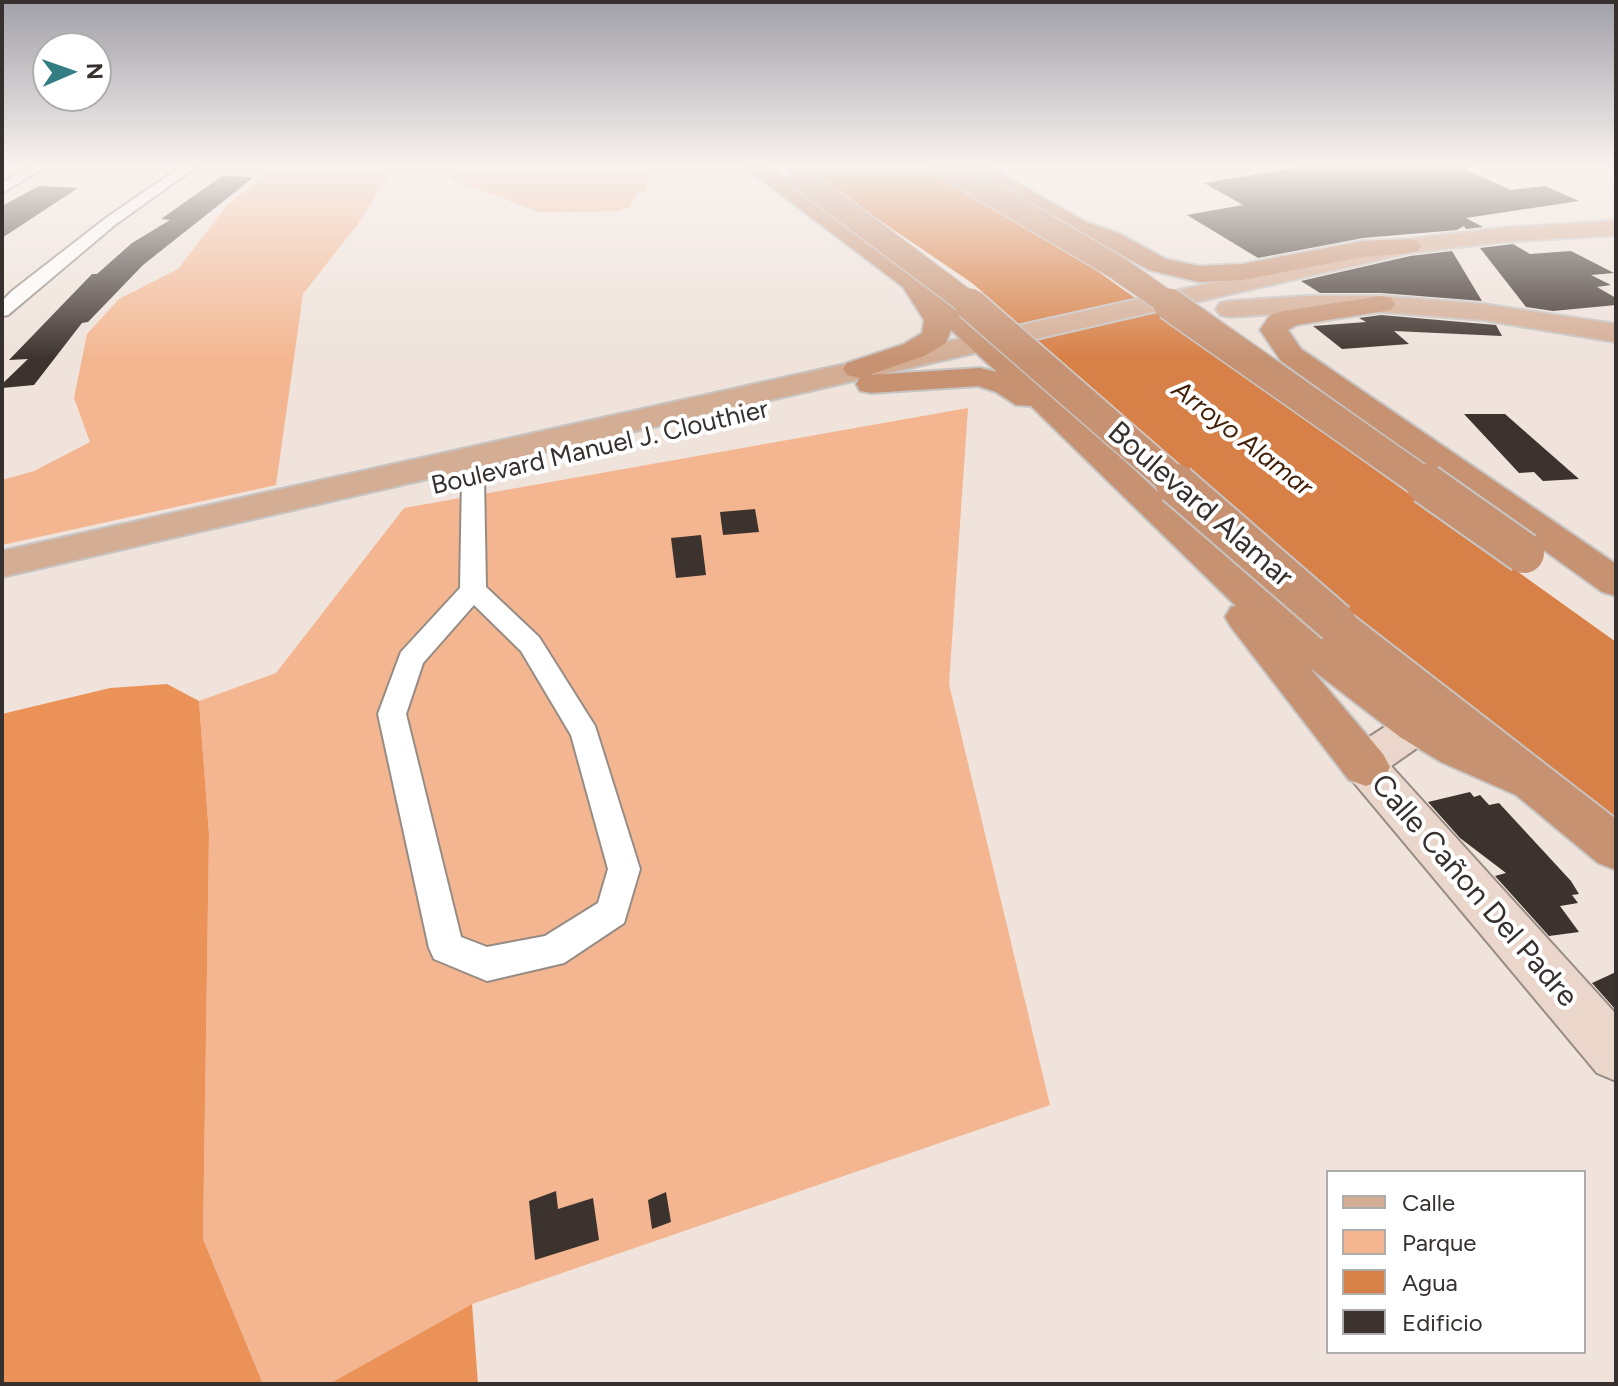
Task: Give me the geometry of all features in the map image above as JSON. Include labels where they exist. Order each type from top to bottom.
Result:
[{"type":"highway","points":[[841,230],[1009,346],[1053,409],[1180,533],[1275,619],[1430,717]]},
{"type":"highway","name":"Boulevard Alamar","points":[[870,230],[956,292],[1336,623],[1430,717],[1526,779],[1616,848]]},
{"type":"highway","points":[[1052,230],[1116,267],[1616,616]]},
{"type":"highway","points":[[1082,230],[1182,308]]},
{"type":"highway","points":[[1085,230],[1109,238],[1158,265],[1199,274],[1242,272],[1363,249],[1409,246]]},
{"type":"highway","points":[[865,377],[936,337],[938,320],[915,289],[914,283]]},
{"type":"highway","points":[[1368,303],[1293,317],[1280,321],[1274,330],[1281,344],[1301,362],[1616,583]]},
{"type":"highway","points":[[865,377],[980,377],[1007,385],[1053,409]]},
{"type":"highway","points":[[1180,533],[1366,767]]},
{"type":"main road","name":"Boulevard Manuel J. Clouthier","points":[[2,564],[1182,308],[1292,273],[1409,246],[1502,235],[1589,230]]},
{"type":"main road","points":[[1292,273],[1279,282],[1288,294],[1305,299],[1368,303]]},
{"type":"main road","name":"Boulevard Manuel J. Clouthier","points":[[1182,308],[1368,303],[1483,312],[1616,333]]},
{"type":"main road","name":"Boulevard Manuel J. Clouthier","points":[[2,583],[473,478],[865,377]]},
{"type":"main road","name":"Calle Cañon Del Padre","points":[[1430,717],[1369,759],[1366,767],[1616,1054]]},
{"type":"street","points":[[2,311],[10,296],[99,230]]},
{"type":"street","points":[[473,478],[473,590],[411,659],[392,714],[446,948],[487,964],[552,951],[612,912],[624,869],[585,734],[530,644],[473,590]]},
{"type":"green space","points":[[208,230],[353,230],[303,294],[276,485],[2,545],[2,480],[34,471],[90,442],[74,398],[87,334],[119,299],[178,269]]},
{"type":"green space","points":[[968,408],[949,684],[1050,1105],[472,1304],[329,1384],[263,1384],[203,1239],[209,834],[199,701],[276,673],[404,508]]},
{"type":"shaded area","points":[[167,684],[199,701],[209,834],[203,1239],[263,1384],[2,1384],[2,714],[110,688]]},
{"type":"shaded area","points":[[472,1304],[478,1384],[329,1384]]},
{"type":"water","name":"Arroyo Alamar","points":[[893,230],[1032,230],[1075,255],[1616,642],[1616,825],[1419,672],[972,283]]},
{"type":"building","points":[[2,230],[15,230],[2,238]]},
{"type":"building","points":[[154,230],[188,230],[143,265],[88,322],[82,323],[34,385],[2,388],[2,384],[28,359],[9,360],[92,274],[97,274],[132,243]]},
{"type":"building","points":[[1211,230],[1458,230],[1363,238],[1258,258]]},
{"type":"building","points":[[1513,244],[1530,254],[1571,251],[1614,273],[1591,275],[1611,285],[1597,287],[1616,298],[1616,305],[1553,311],[1526,307],[1480,248]]},
{"type":"building","points":[[1452,251],[1482,301],[1381,293],[1320,293],[1301,281],[1410,256]]},
{"type":"building","points":[[1381,315],[1496,325],[1502,336],[1394,331],[1409,344],[1342,349],[1313,326],[1366,322],[1359,318]]},
{"type":"building","points":[[1464,414],[1505,414],[1579,479],[1543,481],[1534,472],[1519,473]]},
{"type":"building","points":[[755,509],[759,532],[723,535],[720,512]]},
{"type":"building","points":[[701,535],[706,575],[676,578],[671,538]]},
{"type":"building","points":[[1470,792],[1474,797],[1480,795],[1489,805],[1499,803],[1571,881],[1579,894],[1572,895],[1578,903],[1560,906],[1579,932],[1549,936],[1495,876],[1506,873],[1460,838],[1428,802]]},
{"type":"building","points":[[1616,972],[1616,1010],[1592,983]]},
{"type":"building","points":[[556,1191],[558,1209],[593,1198],[599,1240],[535,1260],[529,1201]]},
{"type":"building","points":[[666,1192],[671,1222],[652,1229],[648,1200]]}]
